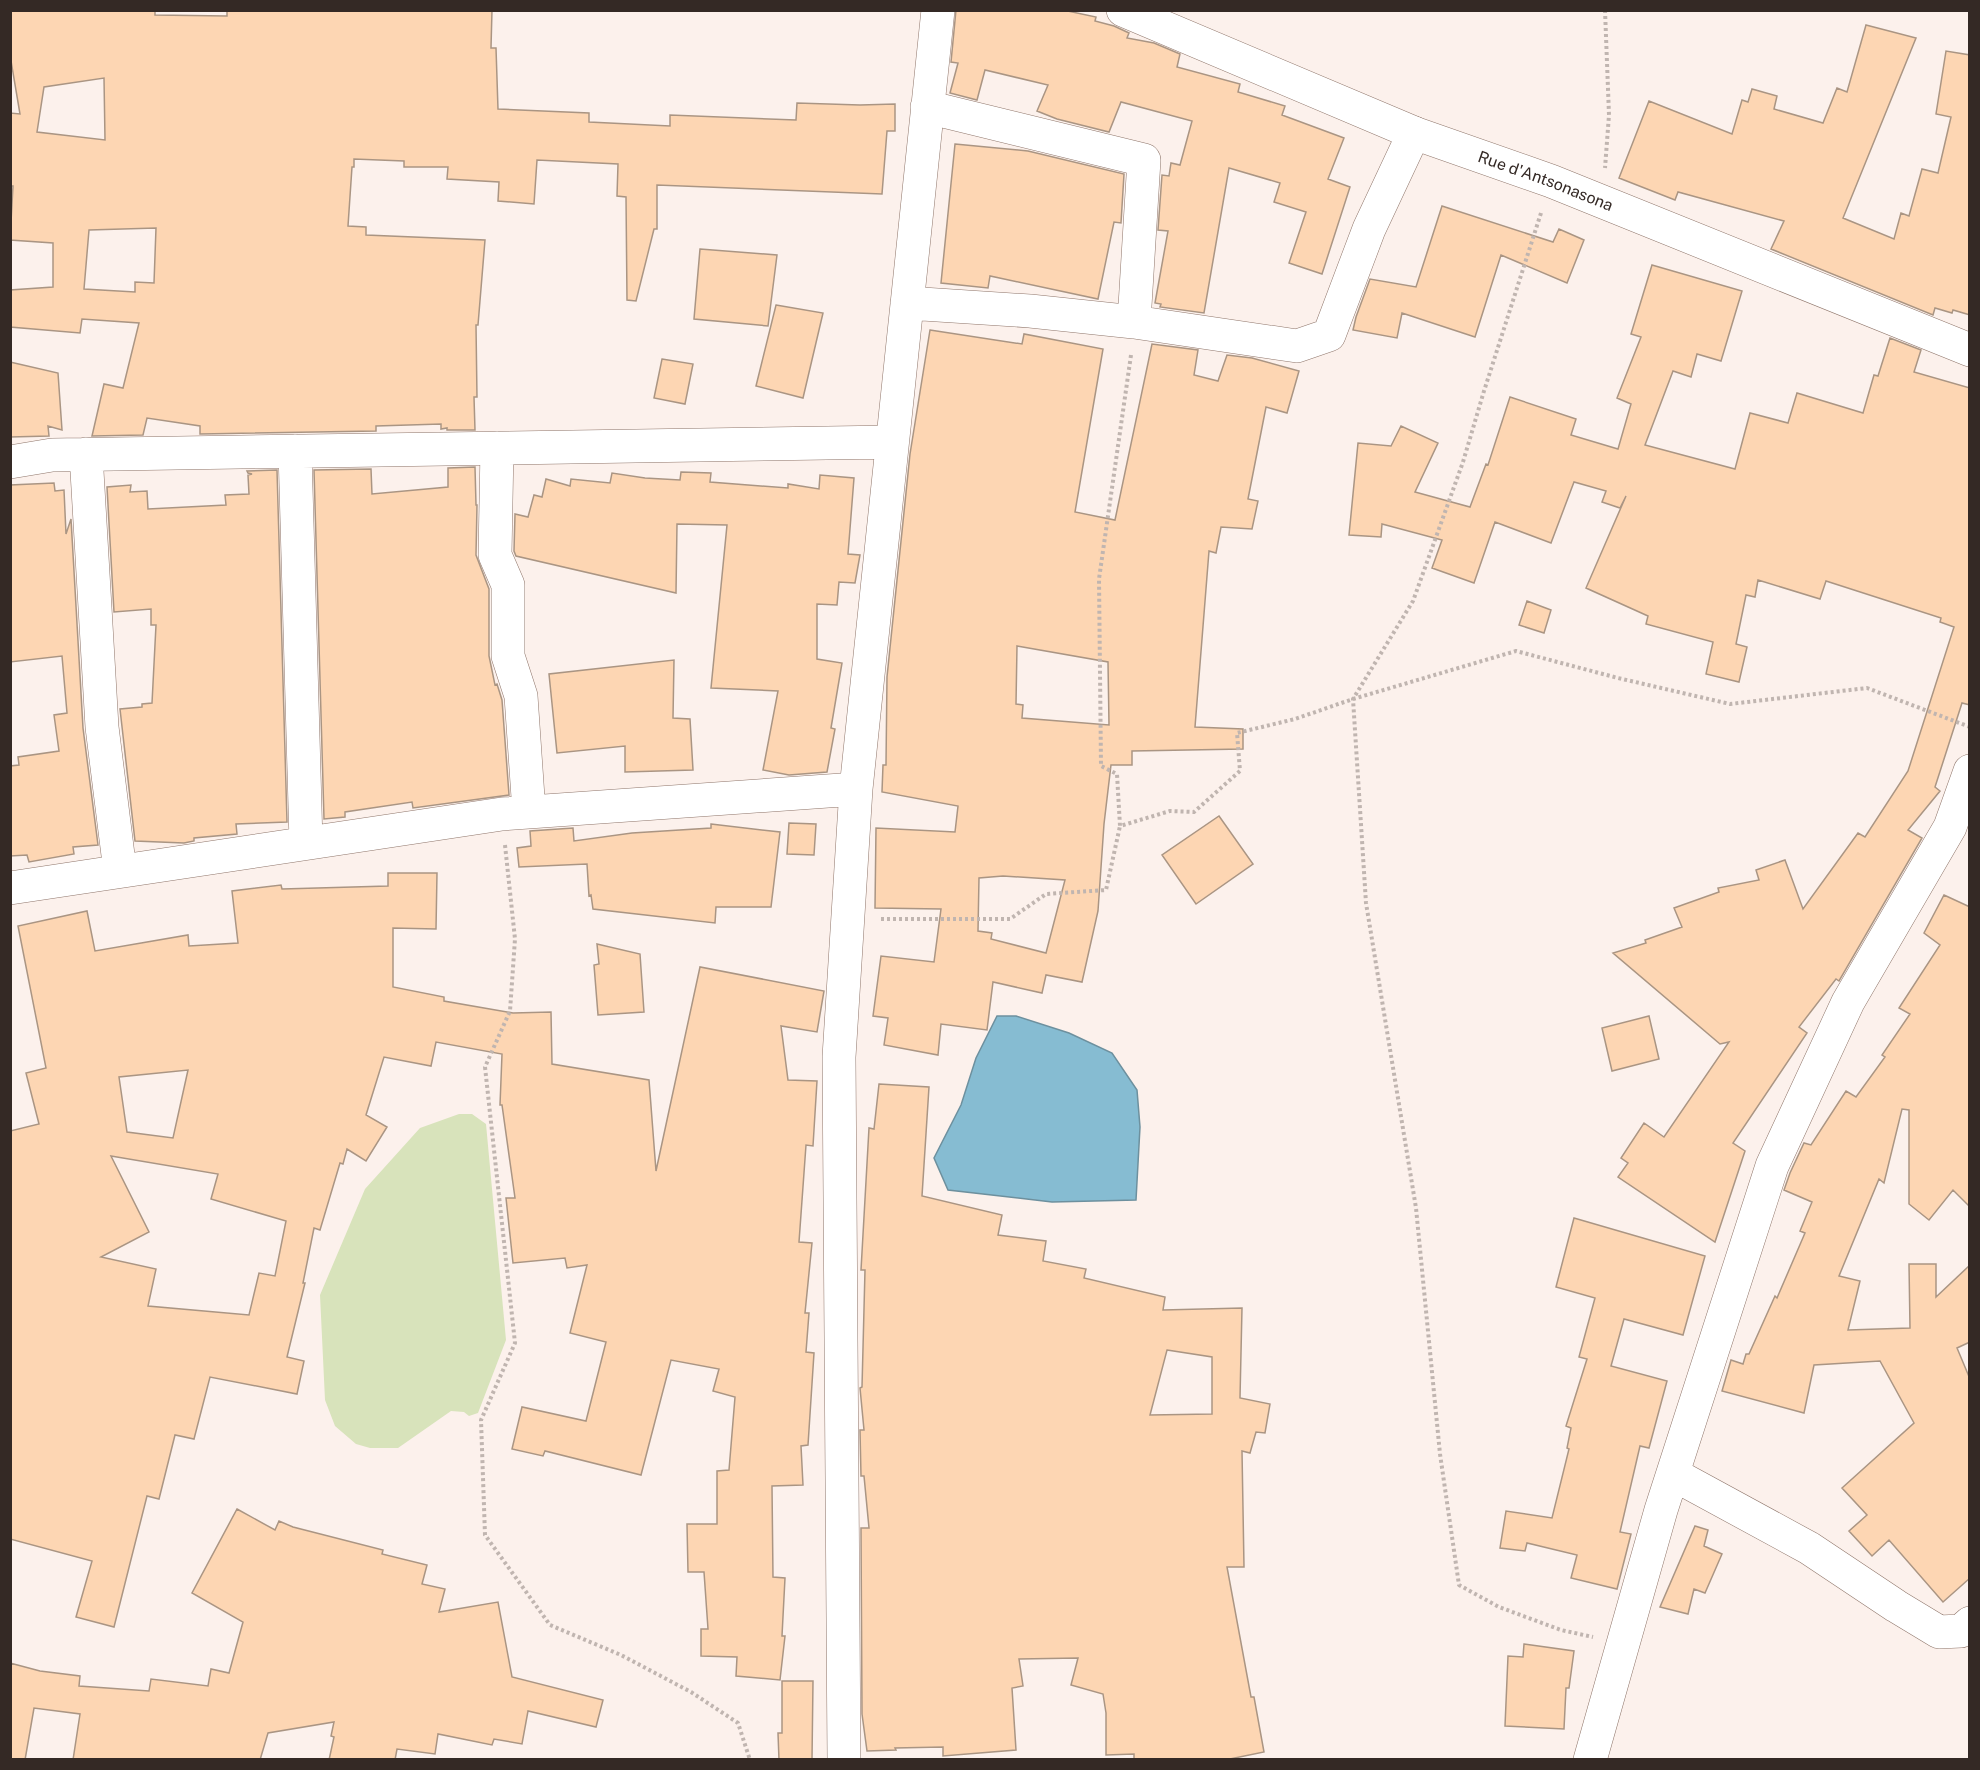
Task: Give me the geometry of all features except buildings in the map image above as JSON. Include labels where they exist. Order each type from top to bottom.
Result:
[{"type":"street","points":[[844,1760],[839,1057],[856,789],[938,10]]},
{"type":"street","name":"Rue d'Antsonasona","points":[[1123,10],[1414,133],[1603,201],[1970,350]]},
{"type":"street","points":[[927,107],[1144,160],[1134,322]]},
{"type":"street","points":[[907,303],[1030,310],[1134,322],[1297,346],[1329,335],[1369,229],[1414,133]]},
{"type":"street","points":[[10,462],[52,455],[86,454],[892,442]]},
{"type":"street","points":[[497,448],[495,555],[508,585],[508,656],[521,696],[515,813]]},
{"type":"street","points":[[295,451],[306,843]]},
{"type":"street","points":[[86,454],[102,727],[120,871]]},
{"type":"street","points":[[1590,1760],[1673,1474],[1772,1166],[1848,1002],[1960,832],[1970,771]]},
{"type":"street","points":[[10,888],[515,813],[856,789]]},
{"type":"street","points":[[1673,1474],[1809,1548],[1939,1632],[1962,1631],[1970,1623]]},
{"type":"path","points":[[1603,201],[1609,114],[1605,10]]},
{"type":"path","points":[[1551,181],[1463,462],[1413,601],[1353,699],[1366,903],[1416,1208],[1440,1454],[1458,1586],[1499,1607],[1561,1630],[1623,1644]]},
{"type":"path","points":[[848,919],[1010,919],[1046,894],[1106,890],[1120,826],[1117,774],[1101,766],[1099,579],[1134,322]]},
{"type":"path","points":[[1120,826],[1170,811],[1194,812],[1240,771],[1237,733],[1295,719],[1353,699],[1516,651],[1730,704],[1867,688],[1970,726]]},
{"type":"path","points":[[515,813],[515,939],[510,1011],[485,1067],[515,1343],[481,1420],[485,1535],[550,1625],[632,1660],[692,1692],[738,1723],[750,1760]]},
{"type":"green space","points":[[459,1114],[472,1114],[486,1124],[506,1340],[478,1413],[469,1416],[464,1412],[451,1411],[398,1448],[370,1448],[356,1444],[335,1426],[325,1400],[320,1295],[365,1189],[420,1128]]},
{"type":"water","points":[[997,1016],[1016,1016],[1069,1033],[1112,1053],[1137,1090],[1140,1127],[1136,1200],[1052,1202],[948,1190],[934,1158],[961,1105],[976,1058]]}]
